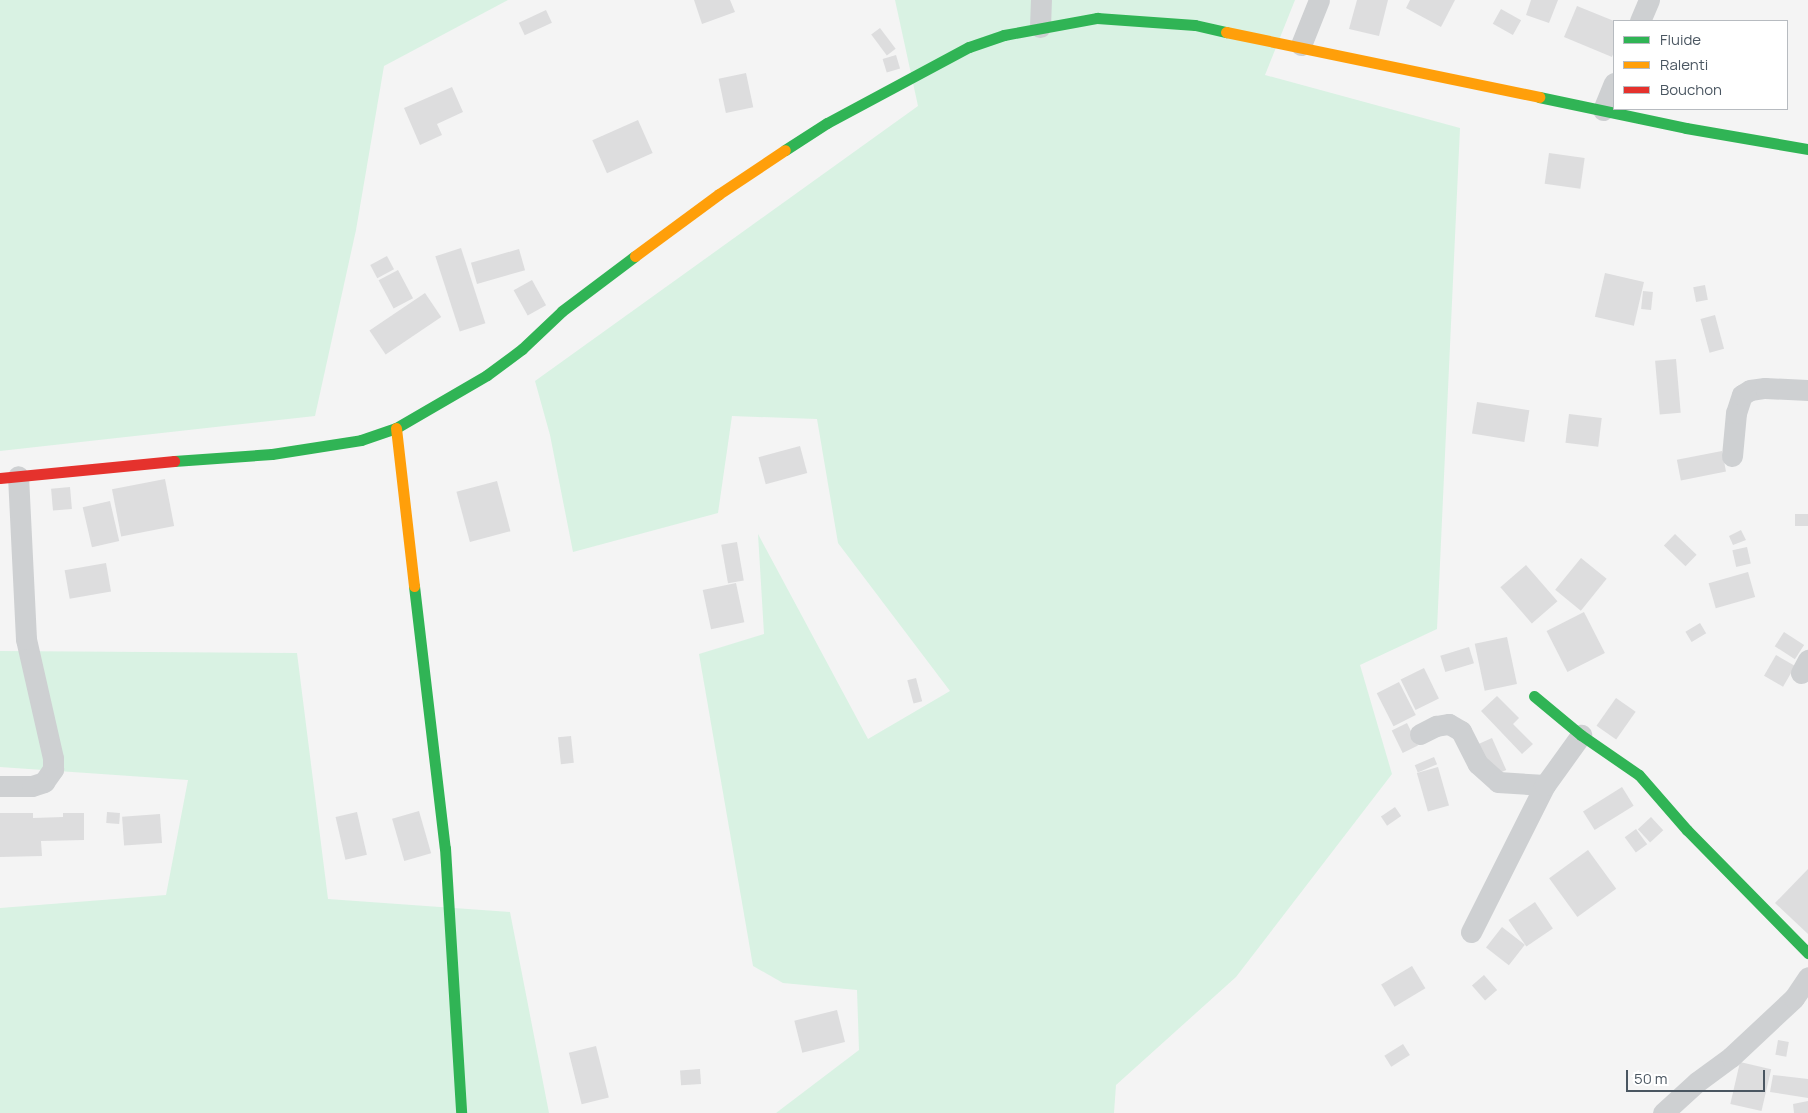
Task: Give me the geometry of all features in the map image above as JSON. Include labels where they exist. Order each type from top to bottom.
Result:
[{"type":"street","points":[[1040,27],[1042,0]]},
{"type":"street","points":[[1301,45],[1319,0]]},
{"type":"street","points":[[1640,20],[1649,0]]},
{"type":"street","points":[[0,786],[32,786],[44,782],[53,769],[53,758],[26,639],[9,477],[131,464],[280,453],[361,440],[396,428],[488,375],[522,350],[562,311],[712,200],[827,123],[969,47],[1004,35],[1097,18],[1195,25],[1301,45],[1603,110],[1808,149]]},
{"type":"street","points":[[1603,110],[1613,85]]},
{"type":"street","points":[[1732,456],[1736,414],[1742,395],[1750,390],[1765,388],[1808,390]]},
{"type":"street","points":[[396,428],[445,848],[462,1113]]},
{"type":"street","points":[[1534,696],[1581,735],[1639,774],[1687,830],[1808,953]]},
{"type":"street","points":[[1420,734],[1436,726],[1449,724],[1461,731],[1478,764],[1498,782],[1545,785]]},
{"type":"street","points":[[1471,932],[1545,785],[1581,735]]},
{"type":"street","points":[[1663,1113],[1697,1082],[1731,1057],[1794,998],[1808,977]]},
{"type":"green space","points":[[0,0],[508,0],[384,66],[356,230],[315,416],[0,451]]},
{"type":"green space","points":[[895,0],[1295,0],[1265,75],[1460,128],[1437,629],[1360,665],[1392,774],[1236,977],[1116,1085],[1114,1113],[776,1113],[859,1050],[857,990],[783,983],[753,966],[699,654],[764,634],[758,534],[868,739],[950,691],[838,543],[817,419],[732,416],[718,513],[573,552],[550,435],[535,381],[918,106]]},
{"type":"green space","points":[[0,651],[297,653],[328,899],[510,912],[549,1113],[0,1113],[0,908],[166,895],[188,780],[0,767]]},
{"type":"building","points":[[694,0],[730,0],[735,12],[702,24]]},
{"type":"building","points":[[1357,0],[1388,0],[1379,36],[1349,29]]},
{"type":"building","points":[[1410,0],[1455,0],[1441,27],[1406,8]]},
{"type":"building","points":[[1531,0],[1558,0],[1549,23],[1526,15]]},
{"type":"building","points":[[1577,6],[1613,21],[1613,54],[1612,57],[1564,37]]},
{"type":"building","points":[[1501,9],[1521,20],[1513,35],[1493,24]]},
{"type":"building","points":[[546,10],[552,23],[525,35],[519,23]]},
{"type":"building","points":[[880,28],[896,49],[887,55],[871,35]]},
{"type":"building","points":[[896,55],[900,68],[887,72],[883,59]]},
{"type":"building","points":[[746,73],[753,107],[726,113],[719,79]]},
{"type":"building","points":[[452,87],[463,112],[437,124],[442,135],[420,145],[404,108]]},
{"type":"building","points":[[638,120],[653,153],[607,173],[592,140]]},
{"type":"building","points":[[1549,153],[1585,158],[1580,189],[1545,184]]},
{"type":"building","points":[[461,248],[485,323],[460,331],[435,256]]},
{"type":"building","points":[[519,249],[525,270],[477,284],[471,263]]},
{"type":"building","points":[[387,256],[394,269],[377,278],[370,265]]},
{"type":"building","points":[[398,270],[413,298],[394,309],[379,280]]},
{"type":"building","points":[[1605,273],[1644,282],[1634,326],[1595,317]]},
{"type":"building","points":[[532,280],[546,305],[528,316],[514,290]]},
{"type":"building","points":[[1705,285],[1708,300],[1696,302],[1693,287]]},
{"type":"building","points":[[1643,291],[1653,292],[1651,310],[1641,309]]},
{"type":"building","points":[[425,293],[441,317],[386,355],[369,330]]},
{"type":"building","points":[[1715,315],[1724,349],[1710,353],[1701,319]]},
{"type":"building","points":[[1676,359],[1681,413],[1660,415],[1655,361]]},
{"type":"building","points":[[1477,402],[1529,410],[1524,442],[1472,434]]},
{"type":"building","points":[[1569,414],[1602,418],[1598,447],[1565,443]]},
{"type":"building","points":[[800,446],[807,473],[766,484],[758,457]]},
{"type":"building","points":[[1722,451],[1726,472],[1681,480],[1677,460]]},
{"type":"building","points":[[165,479],[174,526],[121,536],[112,489]]},
{"type":"building","points":[[497,481],[510,531],[470,542],[456,492]]},
{"type":"building","points":[[70,487],[72,509],[53,511],[51,489]]},
{"type":"building","points":[[110,501],[119,541],[92,547],[83,507]]},
{"type":"building","points":[[1795,514],[1808,514],[1808,526],[1795,526]]},
{"type":"building","points":[[1741,530],[1746,540],[1733,545],[1729,536]]},
{"type":"building","points":[[1675,534],[1697,555],[1685,566],[1664,546]]},
{"type":"building","points":[[737,542],[744,580],[728,583],[721,545]]},
{"type":"building","points":[[1747,547],[1751,564],[1736,567],[1732,550]]},
{"type":"building","points":[[1581,558],[1607,579],[1581,611],[1555,590]]},
{"type":"building","points":[[106,563],[111,592],[70,599],[65,570]]},
{"type":"building","points":[[1526,565],[1557,601],[1532,624],[1500,587]]},
{"type":"building","points":[[1748,572],[1755,597],[1716,608],[1709,583]]},
{"type":"building","points":[[736,583],[744,622],[711,629],[703,590]]},
{"type":"building","points":[[1584,612],[1605,653],[1567,672],[1547,631]]},
{"type":"building","points":[[1700,623],[1706,633],[1692,642],[1685,632]]},
{"type":"building","points":[[1784,632],[1804,645],[1795,659],[1775,646]]},
{"type":"building","points":[[1507,637],[1517,684],[1485,691],[1475,644]]},
{"type":"building","points":[[1469,647],[1474,663],[1445,672],[1440,656]]},
{"type":"building","points":[[1776,655],[1795,666],[1783,687],[1764,676]]},
{"type":"building","points":[[1424,668],[1439,699],[1416,710],[1401,679]]},
{"type":"building","points":[[916,678],[922,701],[914,704],[907,680]]},
{"type":"building","points":[[1399,682],[1416,715],[1394,726],[1377,693]]},
{"type":"building","points":[[1497,696],[1519,718],[1513,724],[1533,744],[1522,754],[1481,711]]},
{"type":"building","points":[[1616,698],[1636,712],[1616,740],[1596,726]]},
{"type":"building","points":[[1407,723],[1418,745],[1403,753],[1392,730]]},
{"type":"building","points":[[571,736],[574,763],[561,764],[558,737]]},
{"type":"building","points":[[1492,738],[1506,770],[1492,776],[1477,745]]},
{"type":"building","points":[[1434,757],[1437,764],[1418,773],[1415,765]]},
{"type":"building","points":[[1438,767],[1449,805],[1428,812],[1417,773]]},
{"type":"building","points":[[1622,787],[1634,806],[1595,830],[1583,811]]},
{"type":"building","points":[[1395,807],[1401,816],[1387,826],[1381,817]]},
{"type":"building","points":[[419,811],[431,853],[404,861],[392,819]]},
{"type":"building","points":[[107,812],[120,813],[119,824],[106,823]]},
{"type":"building","points":[[357,812],[367,855],[345,860],[336,817]]},
{"type":"building","points":[[0,813],[33,813],[33,818],[63,817],[63,813],[84,813],[84,840],[41,841],[42,856],[0,857]]},
{"type":"building","points":[[160,814],[162,843],[124,846],[122,817]]},
{"type":"building","points":[[1651,817],[1663,830],[1650,842],[1638,829]]},
{"type":"building","points":[[1636,829],[1647,844],[1636,853],[1625,837]]},
{"type":"building","points":[[1588,850],[1616,889],[1577,917],[1549,878]]},
{"type":"building","points":[[1808,869],[1808,934],[1775,903]]},
{"type":"building","points":[[1535,902],[1553,929],[1526,946],[1508,920]]},
{"type":"building","points":[[1502,927],[1525,945],[1509,965],[1486,947]]},
{"type":"building","points":[[1412,966],[1425,988],[1395,1007],[1381,985]]},
{"type":"building","points":[[1484,975],[1497,990],[1485,1001],[1472,985]]},
{"type":"building","points":[[837,1010],[845,1042],[802,1053],[794,1021]]},
{"type":"building","points":[[1778,1040],[1789,1042],[1786,1057],[1775,1055]]},
{"type":"building","points":[[1403,1044],[1410,1055],[1391,1067],[1384,1056]]},
{"type":"building","points":[[596,1046],[609,1097],[582,1104],[569,1053]]},
{"type":"building","points":[[1740,1062],[1771,1069],[1762,1111],[1730,1104]]},
{"type":"building","points":[[700,1069],[701,1084],[681,1085],[680,1070]]},
{"type":"building","points":[[1773,1075],[1808,1079],[1808,1098],[1770,1092]]},
{"type":"building","points":[[1808,1101],[1808,1113],[1794,1113],[1793,1104]]},
{"type":"traffic: fast","points":[[785,150],[827,123],[969,47],[1004,35],[1097,18],[1195,25],[1226,32]]},
{"type":"traffic: fast","points":[[1539,97],[1686,128],[1808,149]]},
{"type":"traffic: fast","points":[[174,461],[272,454],[361,440],[396,428],[487,375],[522,349],[562,311],[635,256]]},
{"type":"traffic: fast","points":[[414,586],[445,848],[461,1113]]},
{"type":"traffic: fast","points":[[1534,696],[1581,735],[1639,775],[1687,830],[1808,953]]},
{"type":"traffic: slow","points":[[1226,32],[1539,97]]},
{"type":"traffic: slow","points":[[635,256],[719,194],[785,150]]},
{"type":"traffic: slow","points":[[396,428],[414,586]]},
{"type":"traffic: jam","points":[[0,478],[174,461]]}]
